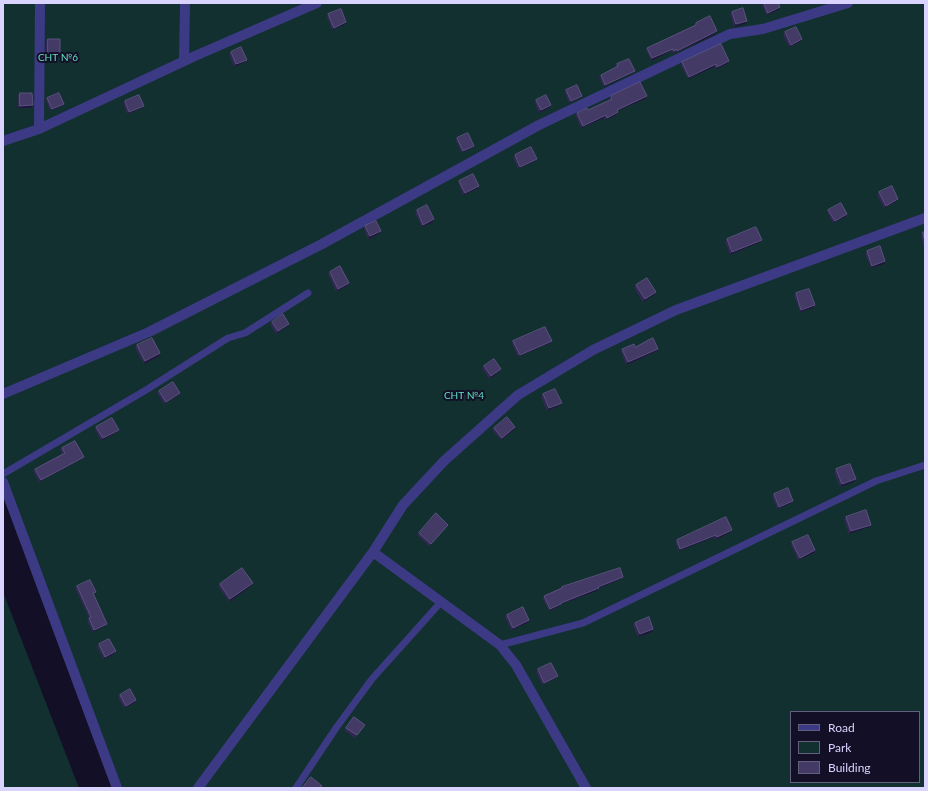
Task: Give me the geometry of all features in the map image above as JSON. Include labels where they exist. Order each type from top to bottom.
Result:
[{"type":"street","points":[[39,129],[40,3]]},
{"type":"street","points":[[184,3],[184,61]]},
{"type":"street","points":[[3,141],[39,129],[184,61],[317,3]]},
{"type":"street","points":[[3,394],[149,332],[322,244],[539,125],[730,34],[763,29],[848,3]]},
{"type":"street","points":[[198,788],[373,552],[403,504],[444,461],[518,395],[593,350],[676,310],[925,218]]},
{"type":"street","points":[[3,482],[117,788]]},
{"type":"street","points":[[373,552],[500,645],[516,665],[586,788]]},
{"type":"lane","points":[[3,474],[146,390],[228,338],[246,333],[308,293]]},
{"type":"lane","points":[[500,645],[583,623],[876,481],[925,465]]},
{"type":"lane","points":[[296,788],[336,728],[372,679],[441,602]]},
{"type":"green space","name":"СНТ №4","points":[[3,3],[925,3],[925,788],[117,788],[3,482]]},
{"type":"green space","points":[[3,592],[79,788],[3,788]]},
{"type":"building","points":[[764,3],[778,3],[780,7],[768,13]]},
{"type":"building","points":[[743,8],[747,21],[736,24],[732,12]]},
{"type":"building","points":[[341,9],[346,22],[334,28],[328,14]]},
{"type":"building","points":[[710,16],[717,31],[677,51],[676,49],[674,51],[673,49],[652,58],[647,48],[696,25],[696,23]]},
{"type":"building","points":[[796,27],[802,39],[791,45],[785,32]]},
{"type":"building","points":[[48,39],[60,39],[60,54],[48,54]]},
{"type":"building","points":[[721,44],[729,61],[717,67],[716,64],[689,77],[682,62]]},
{"type":"building","points":[[241,47],[247,60],[236,64],[231,52]]},
{"type":"building","points":[[629,59],[635,71],[605,85],[601,75],[618,66],[617,64]]},
{"type":"building","points":[[640,82],[647,96],[617,110],[618,112],[607,118],[606,115],[583,126],[577,113],[587,108],[588,110],[612,99],[611,96]]},
{"type":"building","points":[[577,85],[582,96],[571,101],[566,90]]},
{"type":"building","points":[[20,93],[32,93],[33,105],[20,106]]},
{"type":"building","points":[[59,93],[64,104],[52,109],[47,98]]},
{"type":"building","points":[[139,95],[144,106],[129,112],[125,101]]},
{"type":"building","points":[[546,95],[551,105],[541,110],[536,100]]},
{"type":"building","points":[[468,133],[474,146],[463,151],[457,138]]},
{"type":"building","points":[[531,147],[537,159],[520,167],[515,155]]},
{"type":"building","points":[[473,174],[479,186],[465,193],[459,181]]},
{"type":"building","points":[[892,186],[898,199],[886,206],[879,192]]},
{"type":"building","points":[[841,203],[847,214],[835,221],[828,210]]},
{"type":"building","points":[[427,205],[434,219],[423,225],[417,210]]},
{"type":"building","points":[[376,221],[381,231],[370,236],[365,226]]},
{"type":"building","points":[[756,227],[762,240],[732,252],[727,239]]},
{"type":"building","points":[[880,246],[885,261],[872,266],[867,251]]},
{"type":"building","points":[[340,266],[349,283],[338,289],[330,272]]},
{"type":"building","points":[[647,278],[656,292],[645,299],[636,285]]},
{"type":"building","points":[[809,289],[815,305],[801,310],[796,293]]},
{"type":"building","points":[[283,314],[289,324],[278,331],[272,322]]},
{"type":"building","points":[[545,327],[552,341],[520,355],[513,341]]},
{"type":"building","points":[[152,338],[160,353],[145,361],[137,345]]},
{"type":"building","points":[[653,338],[658,349],[628,362],[622,349],[634,344],[635,347]]},
{"type":"building","points":[[494,359],[501,369],[491,376],[484,366]]},
{"type":"building","points":[[173,382],[180,393],[166,402],[159,391]]},
{"type":"building","points":[[555,389],[562,403],[549,408],[543,394]]},
{"type":"building","points":[[507,417],[515,427],[502,438],[494,428]]},
{"type":"building","points":[[112,418],[119,430],[103,438],[96,427]]},
{"type":"building","points":[[75,441],[84,457],[41,480],[35,469],[65,453],[62,448]]},
{"type":"building","points":[[850,464],[856,479],[842,484],[836,469]]},
{"type":"building","points":[[788,488],[793,501],[779,507],[774,494]]},
{"type":"building","points":[[866,510],[871,525],[851,531],[846,517]]},
{"type":"building","points":[[436,513],[448,525],[431,544],[419,533]]},
{"type":"building","points":[[726,517],[732,530],[717,537],[716,535],[680,549],[677,540]]},
{"type":"building","points":[[808,535],[815,550],[800,558],[792,542]]},
{"type":"building","points":[[242,568],[253,583],[230,599],[220,584]]},
{"type":"building","points":[[620,568],[623,577],[550,609],[544,596],[562,587]]},
{"type":"building","points":[[90,580],[96,592],[93,593],[107,624],[94,630],[89,618],[91,617],[77,586]]},
{"type":"building","points":[[523,607],[529,620],[513,628],[507,615]]},
{"type":"building","points":[[649,617],[653,629],[640,634],[635,623]]},
{"type":"building","points":[[109,639],[116,651],[105,657],[99,644]]},
{"type":"building","points":[[551,663],[558,676],[544,683],[538,669]]},
{"type":"building","points":[[130,689],[136,700],[126,706],[120,695]]},
{"type":"building","points":[[354,717],[365,725],[357,735],[346,728]]},
{"type":"building","points":[[311,777],[322,786],[320,788],[303,787]]},
{"type":"park label","name":"СНТ №6","points":[[58,58]]}]
